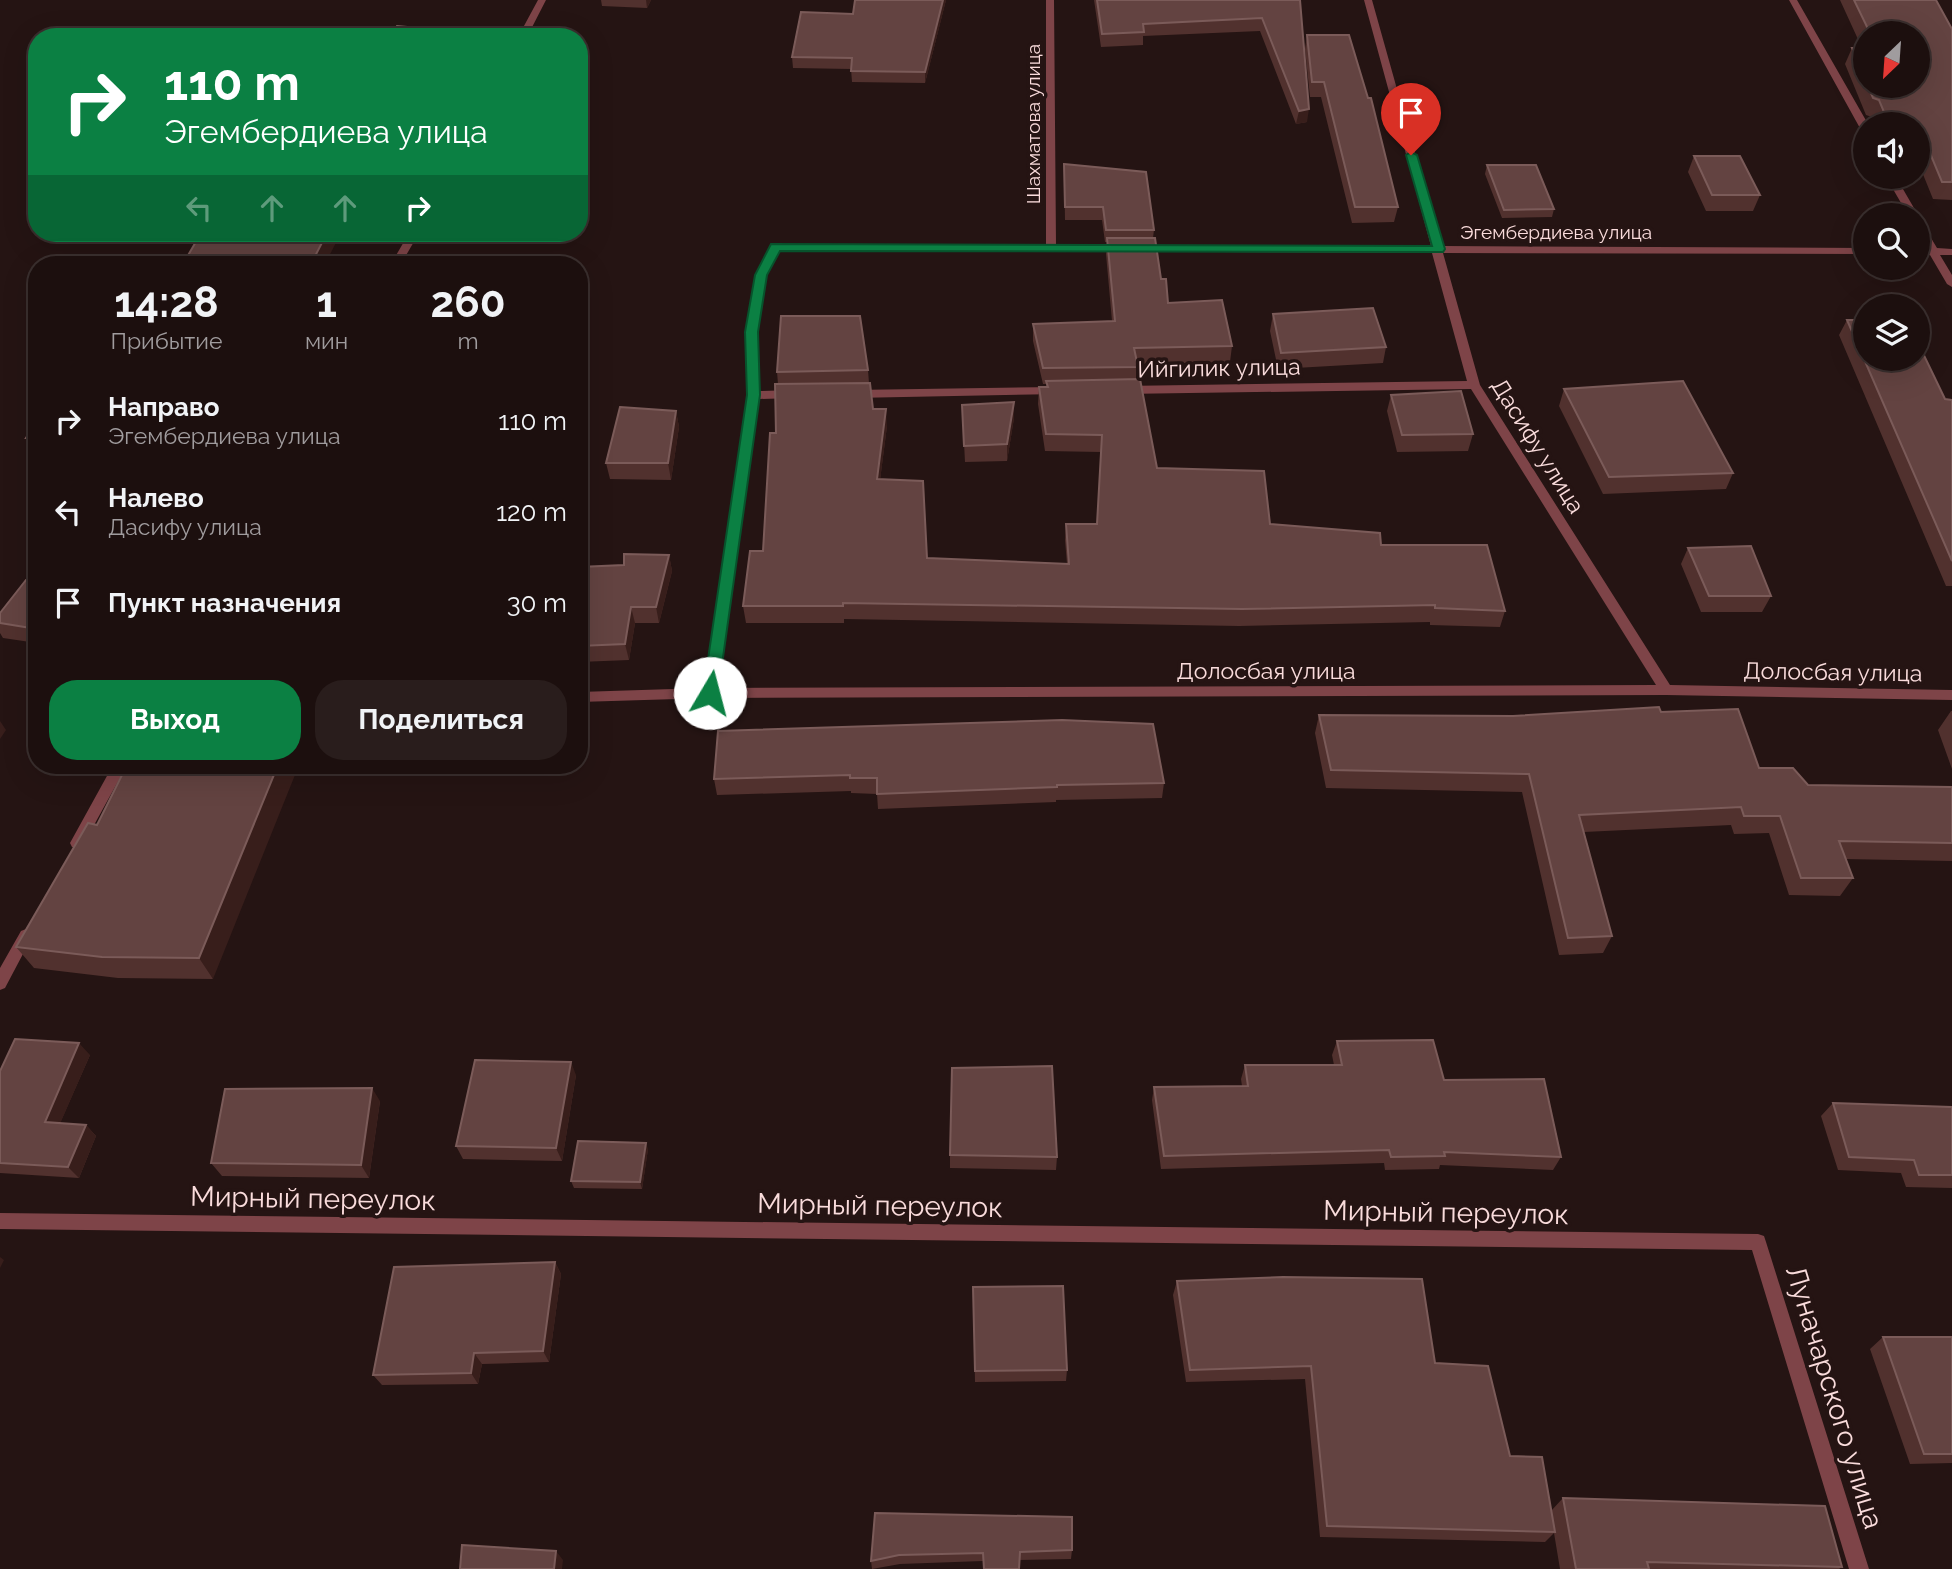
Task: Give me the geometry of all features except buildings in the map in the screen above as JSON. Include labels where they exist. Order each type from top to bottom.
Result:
[{"type":"street","points":[[527,28],[542,0]]},
{"type":"street","name":"Шахматова улица","points":[[1050,0],[1051,248]]},
{"type":"street","name":"Дасифу улица","points":[[1368,0],[1439,249],[1474,385],[1665,690]]},
{"type":"street","points":[[1793,0],[1856,112]]},
{"type":"street","points":[[1930,246],[1952,284]]},
{"type":"street","name":"Эгембердиева улица","points":[[710,693],[754,395],[751,332],[761,275],[776,247],[1853,251]]},
{"type":"street","points":[[1933,251],[1952,252]]},
{"type":"street","name":"Ийгилик улица","points":[[1114,390],[1474,385]]},
{"type":"street","points":[[837,394],[1073,391]]},
{"type":"street","points":[[754,395],[809,394]]},
{"type":"street","name":"Долосбая улица","points":[[588,696],[710,693],[1665,690],[1952,695]]},
{"type":"street","points":[[67,862],[115,774]]},
{"type":"street","points":[[0,983],[33,922]]},
{"type":"street","name":"Мирный переулок","points":[[0,1221],[1758,1242]]},
{"type":"street","name":"Луначарского улица","points":[[1758,1242],[1858,1569]]},
{"type":"route","points":[[710,693],[754,395],[751,332],[761,275],[776,247],[1439,249],[1411,155]]}]
